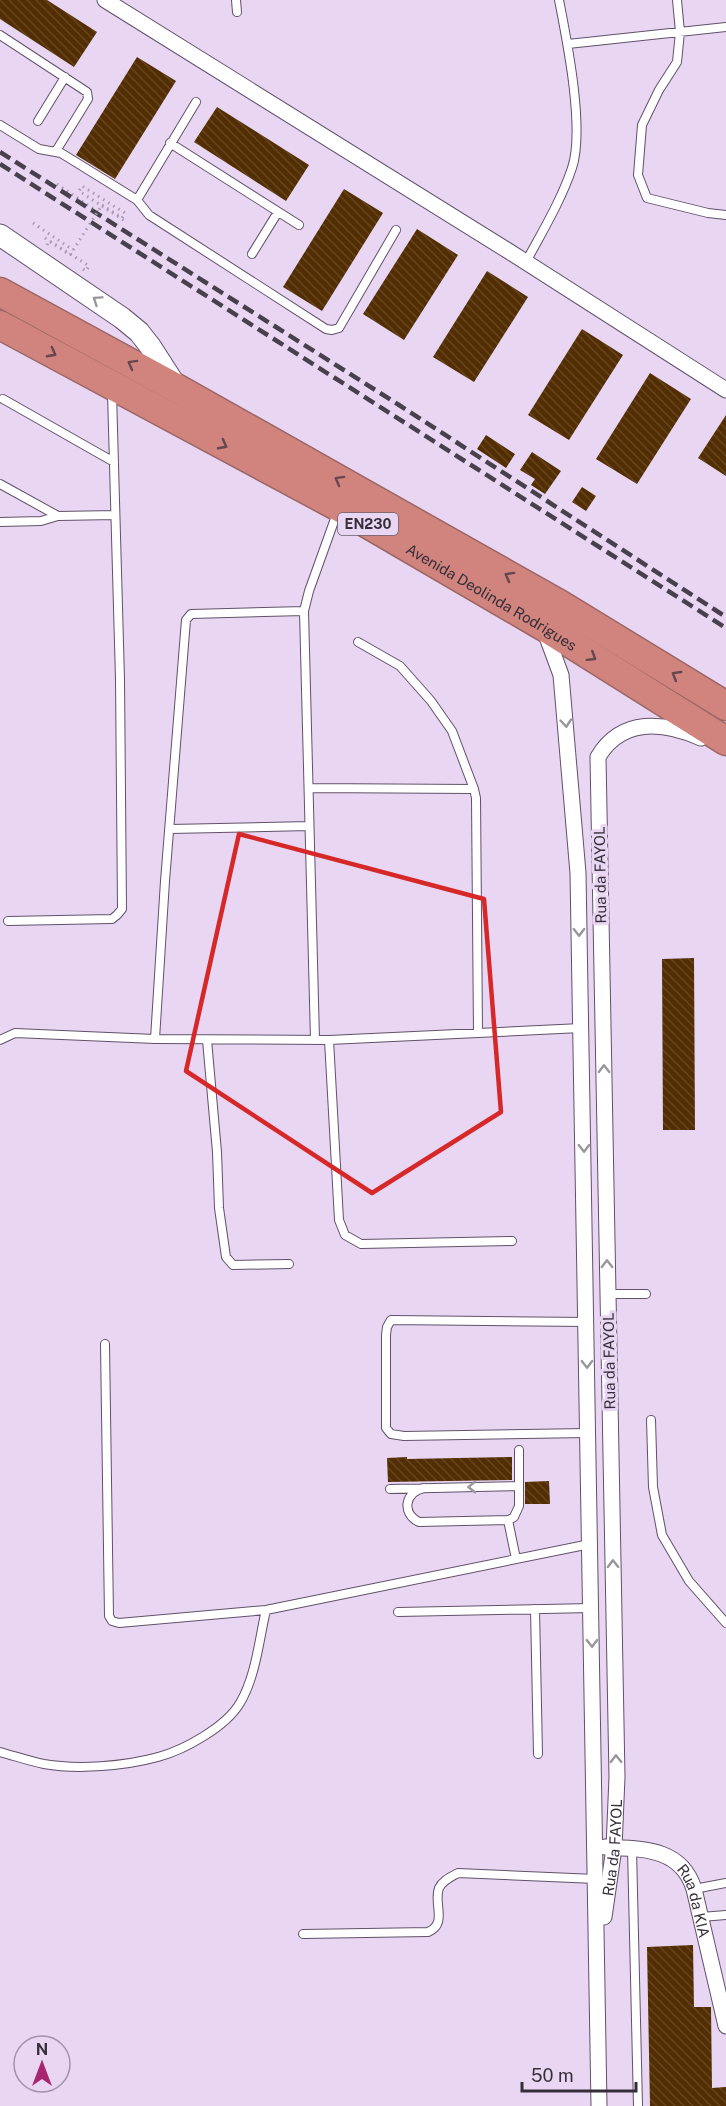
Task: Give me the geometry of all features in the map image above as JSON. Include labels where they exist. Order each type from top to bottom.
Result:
[{"type":"highway","name":"Avenida Deolinda Rodrigues","points":[[0,292],[178,389],[559,604],[726,706]]},
{"type":"highway","name":"Avenida Deolinda Rodrigues","points":[[0,325],[339,507],[543,626],[726,741]]},
{"type":"main road","points":[[0,234],[139,332],[178,389]]},
{"type":"street","points":[[105,0],[526,262],[726,390]]},
{"type":"street","name":"Rua da FAYOL","points":[[543,626],[561,675],[578,873],[599,2106]]},
{"type":"street","name":"Rua da FAYOL","points":[[597,1964],[614,1848],[617,1777],[598,757],[604,748],[618,736],[636,728],[655,726],[671,727],[726,749]]},
{"type":"street","name":"Rua da KIA","points":[[596,1846],[660,1852],[687,1872],[694,1889],[726,2026]]},
{"type":"lane","points":[[236,0],[237,12]]},
{"type":"lane","points":[[526,262],[558,201],[573,166],[576,119],[568,44],[559,0]]},
{"type":"lane","points":[[677,0],[680,32],[677,62],[659,90],[642,125],[638,175],[647,198],[708,213],[726,215]]},
{"type":"lane","points":[[568,44],[726,27]]},
{"type":"lane","points":[[0,34],[87,92],[88,95],[56,151]]},
{"type":"lane","points":[[38,121],[64,77]]},
{"type":"lane","points":[[137,200],[196,102]]},
{"type":"lane","points":[[0,125],[39,149],[61,153],[137,200],[148,215],[326,329],[339,328],[396,230]]},
{"type":"lane","points":[[170,143],[299,225]]},
{"type":"lane","points":[[252,254],[278,212]]},
{"type":"lane","points":[[8,921],[112,919],[122,909],[120,679],[112,385]]},
{"type":"lane","points":[[3,399],[114,462]]},
{"type":"lane","points":[[0,484],[58,516]]},
{"type":"lane","points":[[315,1040],[304,611],[339,507]]},
{"type":"lane","points":[[0,522],[41,521],[58,516],[115,515]]},
{"type":"lane","points":[[154,1039],[185,626],[188,617],[190,614],[304,611]]},
{"type":"lane","points":[[358,642],[400,666],[431,701],[452,731],[474,789],[476,798],[478,1033]]},
{"type":"lane","points":[[309,788],[474,789]]},
{"type":"lane","points":[[170,829],[309,826]]},
{"type":"lane","points":[[0,1040],[15,1033],[154,1039],[329,1040],[582,1028]]},
{"type":"lane","points":[[207,1040],[217,1152],[219,1208],[226,1257],[233,1265],[289,1263]]},
{"type":"lane","points":[[329,1040],[339,1220],[345,1235],[361,1244],[512,1241]]},
{"type":"lane","points":[[608,1294],[646,1294]]},
{"type":"lane","points":[[587,1322],[391,1320],[386,1335],[386,1428],[391,1434],[404,1437],[588,1433]]},
{"type":"lane","points":[[105,1344],[109,1616],[112,1621],[118,1623],[266,1610],[590,1544]]},
{"type":"lane","points":[[651,1420],[653,1487],[662,1535],[689,1581],[726,1623]]},
{"type":"lane","points":[[424,1488],[414,1492],[407,1506],[411,1516],[419,1522],[508,1520],[518,1512],[519,1450]]},
{"type":"lane","points":[[390,1489],[519,1486]]},
{"type":"lane","points":[[508,1520],[516,1559]]},
{"type":"lane","points":[[398,1612],[591,1608]]},
{"type":"lane","points":[[535,1609],[538,1754]]},
{"type":"lane","points":[[0,1752],[45,1764],[100,1766],[159,1757],[196,1741],[223,1722],[240,1704],[250,1679],[266,1610]]},
{"type":"lane","points":[[632,1849],[639,2106]]},
{"type":"lane","points":[[303,1934],[428,1932],[438,1923],[438,1889],[445,1880],[458,1873],[596,1880]]},
{"type":"lane","points":[[694,1889],[726,1883]]},
{"type":"lane","points":[[701,1917],[726,1915]]},
{"type":"path","points":[[57,184],[98,212]]},
{"type":"path","points":[[46,246],[49,241],[70,255],[98,212],[102,205],[122,218],[125,213],[82,186],[79,191],[125,221]]},
{"type":"path","points":[[33,223],[73,250]]},
{"type":"path","points":[[45,238],[89,266],[86,271],[76,265]]},
{"type":"highlighted area","points":[[239,834],[484,899],[501,1112],[372,1193],[186,1071]]},
{"type":"building","points":[[0,0],[47,0],[97,32],[74,67],[0,19]]},
{"type":"building","points":[[137,57],[176,81],[115,179],[76,155]]},
{"type":"building","points":[[217,107],[309,165],[286,201],[194,142]]},
{"type":"building","points":[[344,189],[383,213],[322,311],[283,287]]},
{"type":"building","points":[[417,229],[458,255],[404,340],[363,314]]},
{"type":"building","points":[[487,271],[528,297],[474,382],[433,357]]},
{"type":"building","points":[[582,329],[623,355],[569,440],[528,415]]},
{"type":"building","points":[[650,373],[691,399],[637,484],[596,459]]},
{"type":"building","points":[[726,415],[726,476],[698,458]]},
{"type":"building","points":[[486,435],[515,454],[506,468],[477,449]]},
{"type":"building","points":[[532,452],[561,471],[545,494],[531,485],[535,479],[520,470]]},
{"type":"building","points":[[582,487],[596,496],[586,511],[572,502]]},
{"type":"building","points":[[694,958],[695,1130],[663,1130],[662,959]]},
{"type":"building","points":[[407,1457],[407,1459],[512,1457],[512,1480],[388,1482],[387,1458]]},
{"type":"building","points":[[549,1481],[550,1504],[525,1504],[525,1482]]},
{"type":"building","points":[[693,1945],[694,2007],[711,2007],[712,2088],[726,2087],[726,2106],[650,2106],[647,1947]]},
{"type":"railway","points":[[0,152],[399,405],[726,617]]},
{"type":"railway","points":[[0,164],[726,628]]}]
